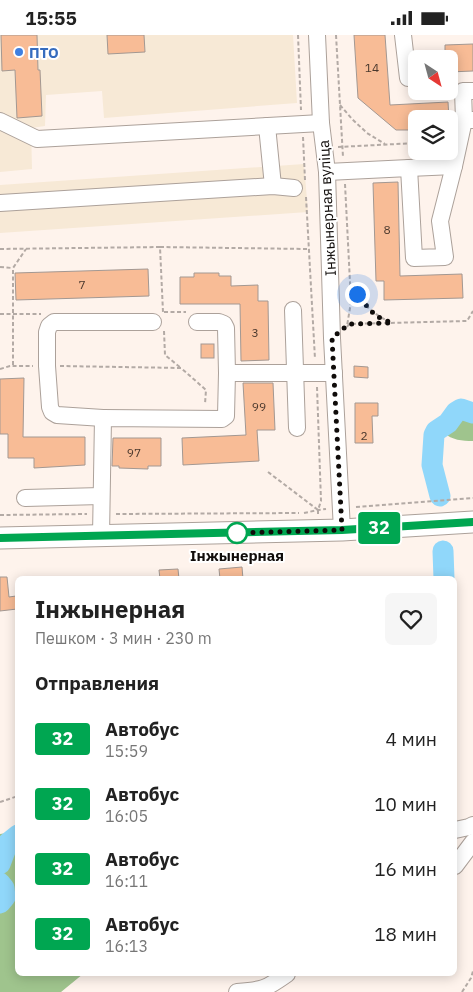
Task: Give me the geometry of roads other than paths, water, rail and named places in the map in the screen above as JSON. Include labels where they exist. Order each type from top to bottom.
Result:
[{"type":"main road","points":[[0,538],[342,530],[473,522]]},
{"type":"street","name":"Інжынерная вуліца","points":[[317,35],[321,123],[327,172],[332,338],[342,530]]},
{"type":"street","points":[[403,35],[408,78]]},
{"type":"street","points":[[409,168],[414,258],[445,257],[440,221],[454,166],[469,120],[463,91],[473,91]]},
{"type":"street","points":[[0,121],[37,139],[321,123]]},
{"type":"street","points":[[267,126],[273,186]]},
{"type":"street","points":[[327,172],[454,166]]},
{"type":"street","points":[[0,203],[273,186],[302,189]]},
{"type":"street","points":[[293,310],[297,428]]},
{"type":"street","points":[[160,321],[54,322],[49,325],[47,332],[47,366],[52,412],[57,415],[103,418],[222,419],[226,416],[226,328],[224,324],[219,322],[197,322]]},
{"type":"street","points":[[227,373],[334,373]]},
{"type":"street","points":[[101,537],[103,418]]},
{"type":"street","points":[[25,497],[101,497]]},
{"type":"street","points":[[457,829],[473,825]]},
{"type":"street","points":[[457,863],[473,842]]},
{"type":"street","points":[[238,992],[251,992],[268,987],[284,976]]},
{"type":"waterway","points":[[440,496],[432,465],[434,435],[461,409],[473,413]]},
{"type":"waterway","points":[[443,551],[444,576]]},
{"type":"waterway","points":[[0,864],[8,843],[15,837]]},
{"type":"waterway","points":[[0,883],[4,888],[5,897],[0,903]]},
{"type":"place","name":"ПТО","points":[[19,52]]},
{"type":"place","name":"Інжынерная","points":[[237,533]]}]
